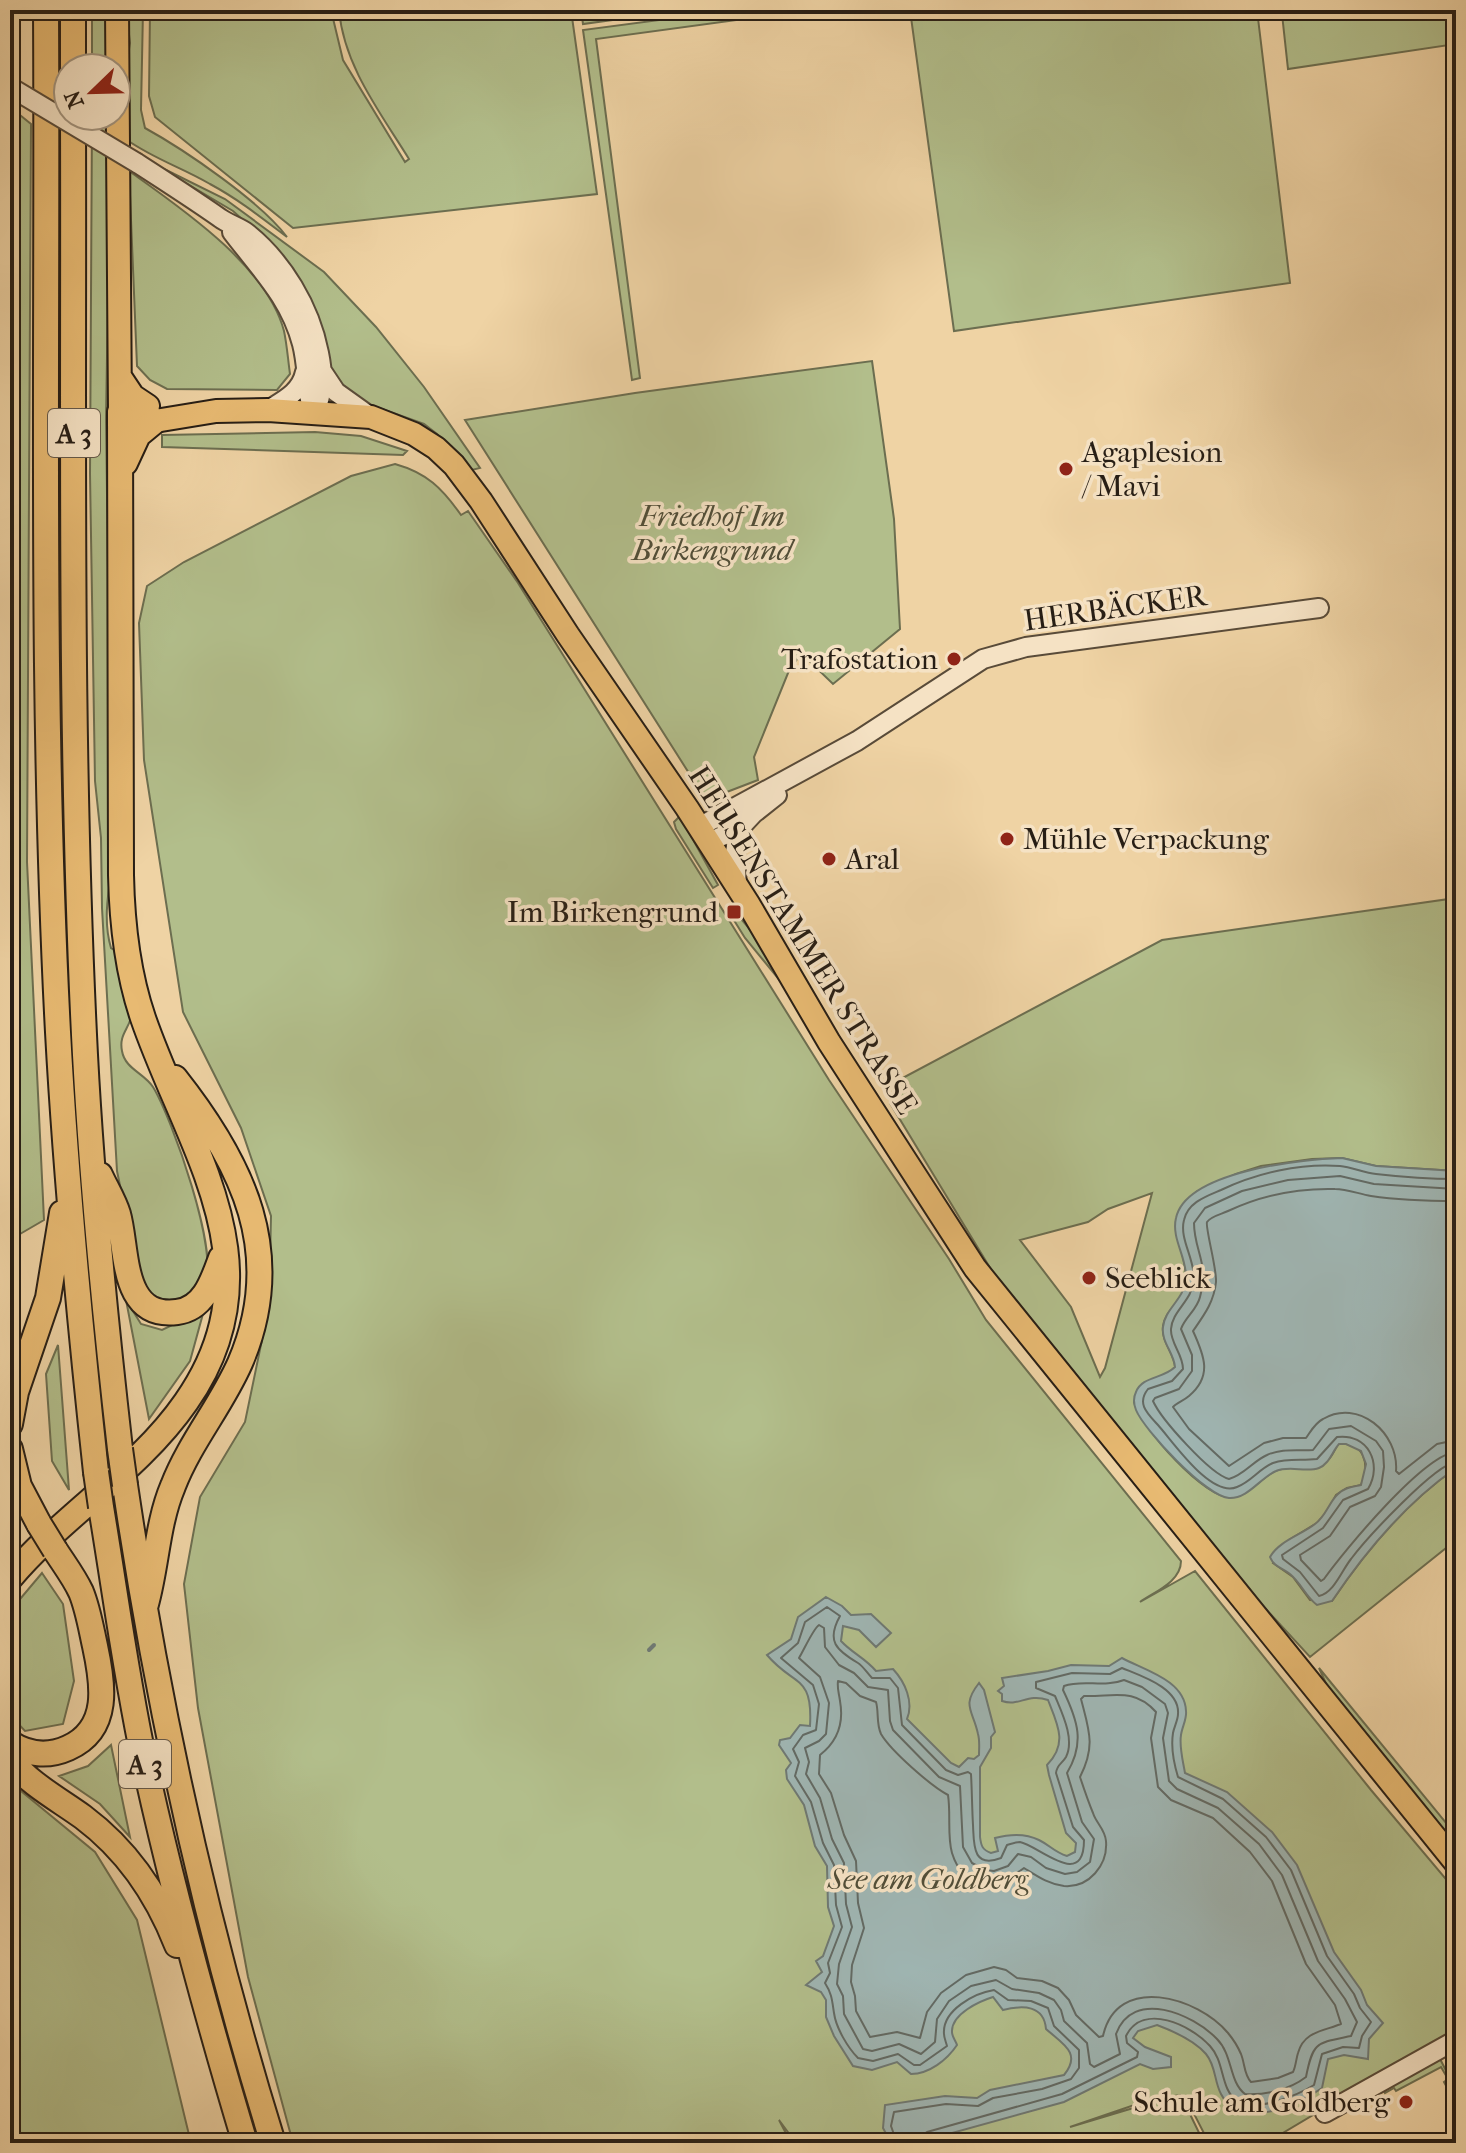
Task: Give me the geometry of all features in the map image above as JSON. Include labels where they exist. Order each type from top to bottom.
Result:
[{"type":"highway","name":"A 3","points":[[46,10],[47,617],[54,920],[67,1171],[96,1472],[143,1756],[207,2017],[245,2143]]},
{"type":"highway","points":[[73,10],[73,52]]},
{"type":"highway","name":"A 3","points":[[73,132],[73,602],[85,1055],[120,1449],[144,1609],[170,1748],[226,1984],[273,2143]]},
{"type":"highway","points":[[10,1578],[143,1451],[176,1415],[210,1359],[223,1316],[227,1280],[226,1245],[214,1195],[134,991],[122,915],[120,412]]},
{"type":"highway","points":[[122,473],[138,435],[152,413]]},
{"type":"highway","points":[[144,1609],[156,1570],[158,1535],[164,1509],[182,1465],[240,1363],[251,1329],[258,1285],[256,1234],[238,1172],[209,1123],[155,1050]]},
{"type":"highway","points":[[92,1159],[118,1213],[133,1290],[152,1309],[174,1313],[195,1305],[212,1283],[226,1245]]},
{"type":"highway","points":[[10,1424],[16,1392],[48,1298],[67,1171]]},
{"type":"highway","points":[[10,1449],[19,1486],[75,1581],[88,1615],[102,1682],[100,1709],[94,1725],[84,1738],[57,1753],[26,1752],[10,1743]]},
{"type":"highway","points":[[10,1760],[27,1778],[102,1833],[139,1872],[174,1936],[207,2017]]},
{"type":"main road","points":[[117,10],[120,412],[140,420],[152,413],[133,396],[121,378]]},
{"type":"main road","name":"HEUSENSTAMMER STRASSE","points":[[152,413],[268,410],[371,417],[428,442],[465,478],[704,835],[829,1042],[975,1268],[1456,1863]]},
{"type":"street","points":[[13,89],[137,163],[223,221],[269,276],[287,304],[313,363],[336,392],[371,417]]},
{"type":"street","points":[[268,410],[300,386],[313,363]]},
{"type":"street","points":[[313,363],[309,400],[313,413]]},
{"type":"street","name":"HERBÄCKER","points":[[810,768],[983,659],[1026,647],[1319,608]]},
{"type":"street","points":[[704,835],[810,768]]},
{"type":"street","points":[[704,835],[739,829],[771,799],[801,780],[810,768]]},
{"type":"street","points":[[737,887],[735,852],[739,829]]},
{"type":"street","points":[[1325,2113],[1456,2040]]},
{"type":"green space","points":[[92,10],[110,10],[110,52],[92,52]]},
{"type":"green space","points":[[126,10],[143,10],[141,110],[145,128],[201,163],[241,193],[287,237],[220,190],[127,140],[127,132],[132,132]]},
{"type":"green space","points":[[150,10],[331,10],[343,60],[405,162],[409,159],[375,106],[356,69],[342,31],[339,10],[571,10],[597,194],[293,228],[155,117],[149,96]]},
{"type":"green space","points":[[581,10],[685,10],[583,24]]},
{"type":"green space","points":[[735,10],[810,10],[596,39],[640,378],[632,380],[583,30]]},
{"type":"green space","points":[[910,10],[1257,10],[1290,283],[954,331]]},
{"type":"green space","points":[[1274,10],[1456,10],[1456,44],[1288,69],[1282,14],[1274,14]]},
{"type":"green space","points":[[10,107],[31,124],[27,862],[44,1220],[20,1234],[10,1319]]},
{"type":"green space","points":[[92,132],[107,132],[110,172],[106,419],[112,867],[107,928],[111,948],[116,951],[131,1018],[122,1037],[122,1051],[131,1067],[153,1087],[171,1126],[192,1186],[206,1245],[204,1285],[193,1295],[168,1307],[142,1292],[117,1171],[101,838],[95,781],[90,474]]},
{"type":"green space","points":[[152,163],[225,199],[324,272],[376,327],[424,387],[480,468],[468,471],[437,434],[424,424],[368,404],[335,385],[263,238],[233,211]]},
{"type":"green space","points":[[129,171],[220,240],[260,284],[275,307],[286,342],[290,374],[277,390],[167,389],[150,380],[137,366]]},
{"type":"green space","name":"Friedhof Im Birkengrund","points":[[872,361],[894,519],[900,629],[833,684],[801,653],[788,673],[754,757],[758,780],[706,800],[465,420]]},
{"type":"green space","points":[[315,432],[361,436],[407,451],[403,455],[162,447],[162,435]]},
{"type":"green space","points":[[395,464],[433,483],[461,515],[468,511],[518,583],[829,1080],[949,1259],[986,1320],[1181,1561],[1172,1581],[1140,1602],[1195,1571],[1456,1891],[1456,2030],[1266,2143],[1209,2143],[1189,2104],[1180,2095],[1149,2100],[1070,2127],[1150,2103],[1177,2100],[1187,2108],[1204,2143],[796,2143],[779,2120],[791,2143],[293,2143],[248,1977],[198,1708],[184,1584],[200,1497],[245,1422],[269,1306],[271,1216],[241,1128],[183,1012],[144,760],[139,623],[147,586],[184,562],[351,476]]},
{"type":"green space","points":[[680,816],[718,885],[713,888],[676,829],[674,822]]},
{"type":"green space","points":[[1456,898],[1456,1171],[1376,1166],[1342,1158],[1312,1159],[1261,1166],[1196,1192],[1176,1233],[1185,1267],[1185,1284],[1163,1326],[1175,1367],[1154,1380],[1134,1402],[1161,1444],[1191,1475],[1221,1495],[1239,1495],[1275,1471],[1322,1464],[1338,1444],[1360,1450],[1365,1462],[1361,1485],[1347,1488],[1336,1495],[1317,1523],[1289,1540],[1273,1563],[1293,1577],[1310,1600],[1332,1601],[1388,1529],[1421,1496],[1456,1468],[1456,1540],[1310,1657],[1208,1546],[995,1276],[890,1103],[897,1081],[1162,940]],"holes":[[[1152,1193],[1100,1377],[1071,1307],[1020,1240],[1088,1222],[1108,1209]]]},
{"type":"green space","points":[[737,914],[753,933],[782,983],[745,938],[732,917]]},
{"type":"green space","points":[[126,1300],[141,1324],[162,1330],[204,1310],[190,1361],[149,1419]]},
{"type":"green space","points":[[58,1345],[69,1490],[52,1461],[46,1374]]},
{"type":"green space","points":[[42,1573],[63,1604],[74,1681],[63,1724],[25,1731],[10,1715],[10,1619],[15,1605]]},
{"type":"green space","points":[[1319,1668],[1456,1835],[1456,1849],[1332,1697]]},
{"type":"green space","points":[[111,1745],[130,1837],[100,1804],[59,1776],[88,1766]]},
{"type":"green space","points":[[10,1782],[95,1852],[137,1920],[191,2143],[10,2143]]},
{"type":"green space","points":[[1438,2055],[1456,2090],[1456,2104],[1444,2082],[1448,2079],[1441,2067],[1396,2091],[1394,2088],[1385,2093],[1383,2087]]},
{"type":"water","points":[[1342,1158],[1376,1166],[1456,1171],[1456,1468],[1421,1496],[1388,1529],[1332,1601],[1317,1605],[1294,1578],[1270,1557],[1285,1542],[1319,1521],[1341,1492],[1361,1485],[1366,1464],[1361,1451],[1339,1444],[1328,1461],[1319,1468],[1276,1471],[1242,1495],[1229,1498],[1206,1487],[1177,1461],[1141,1419],[1134,1399],[1143,1383],[1175,1367],[1163,1327],[1167,1314],[1185,1285],[1186,1270],[1175,1226],[1184,1202],[1201,1189],[1248,1171],[1301,1161]]},
{"type":"water","name":"See am Goldberg","points":[[826,1597],[851,1615],[871,1614],[891,1633],[876,1647],[859,1630],[843,1626],[841,1641],[876,1671],[893,1669],[907,1692],[907,1719],[951,1763],[959,1767],[968,1758],[974,1759],[979,1755],[979,1737],[969,1703],[979,1683],[984,1690],[995,1732],[991,1737],[991,1748],[980,1767],[980,1837],[982,1847],[991,1853],[998,1851],[995,1838],[1006,1836],[1034,1838],[1067,1856],[1075,1852],[1076,1843],[1066,1833],[1047,1765],[1059,1742],[1058,1726],[1048,1700],[1002,1701],[1002,1694],[998,1691],[1004,1686],[1002,1678],[1071,1665],[1109,1666],[1122,1658],[1171,1684],[1184,1700],[1186,1711],[1181,1740],[1185,1773],[1227,1792],[1272,1832],[1297,1865],[1334,1952],[1361,1990],[1367,2005],[1383,2023],[1369,2039],[1368,2059],[1344,2055],[1328,2059],[1322,2088],[1311,2095],[1269,2112],[1241,2111],[1230,2105],[1221,2094],[1212,2063],[1206,2054],[1183,2036],[1157,2025],[1138,2031],[1133,2038],[1145,2047],[1171,2057],[1171,2067],[1153,2069],[1140,2064],[1064,2102],[916,2143],[890,2141],[883,2128],[885,2105],[945,2096],[977,2098],[990,2090],[1064,2075],[1071,2055],[1064,2044],[1046,2029],[1037,2011],[1025,2007],[1003,2010],[993,1997],[961,2014],[952,2032],[957,2045],[931,2069],[911,2074],[897,2062],[872,2070],[853,2066],[826,2017],[826,2000],[821,1992],[806,1985],[822,1972],[816,1961],[823,1956],[834,1926],[828,1907],[827,1866],[815,1846],[804,1805],[787,1779],[786,1770],[791,1763],[779,1745],[780,1740],[790,1738],[800,1725],[810,1726],[810,1709],[805,1689],[767,1655],[791,1639],[798,1617]]},
{"type":"waterway","points":[[649,1650],[654,1645]]},
{"type":"place","name":"Agaplesion / Mavi","points":[[1066,469]]},
{"type":"place","name":"Trafostation","points":[[954,659]]},
{"type":"place","name":"Mühle Verpackung","points":[[1007,839]]},
{"type":"place","name":"Aral","points":[[829,859]]},
{"type":"place","name":"Im Birkengrund","points":[[734,912]]},
{"type":"place","name":"Seeblick","points":[[1089,1278]]},
{"type":"place","name":"Schule am Goldberg","points":[[1406,2102]]}]
